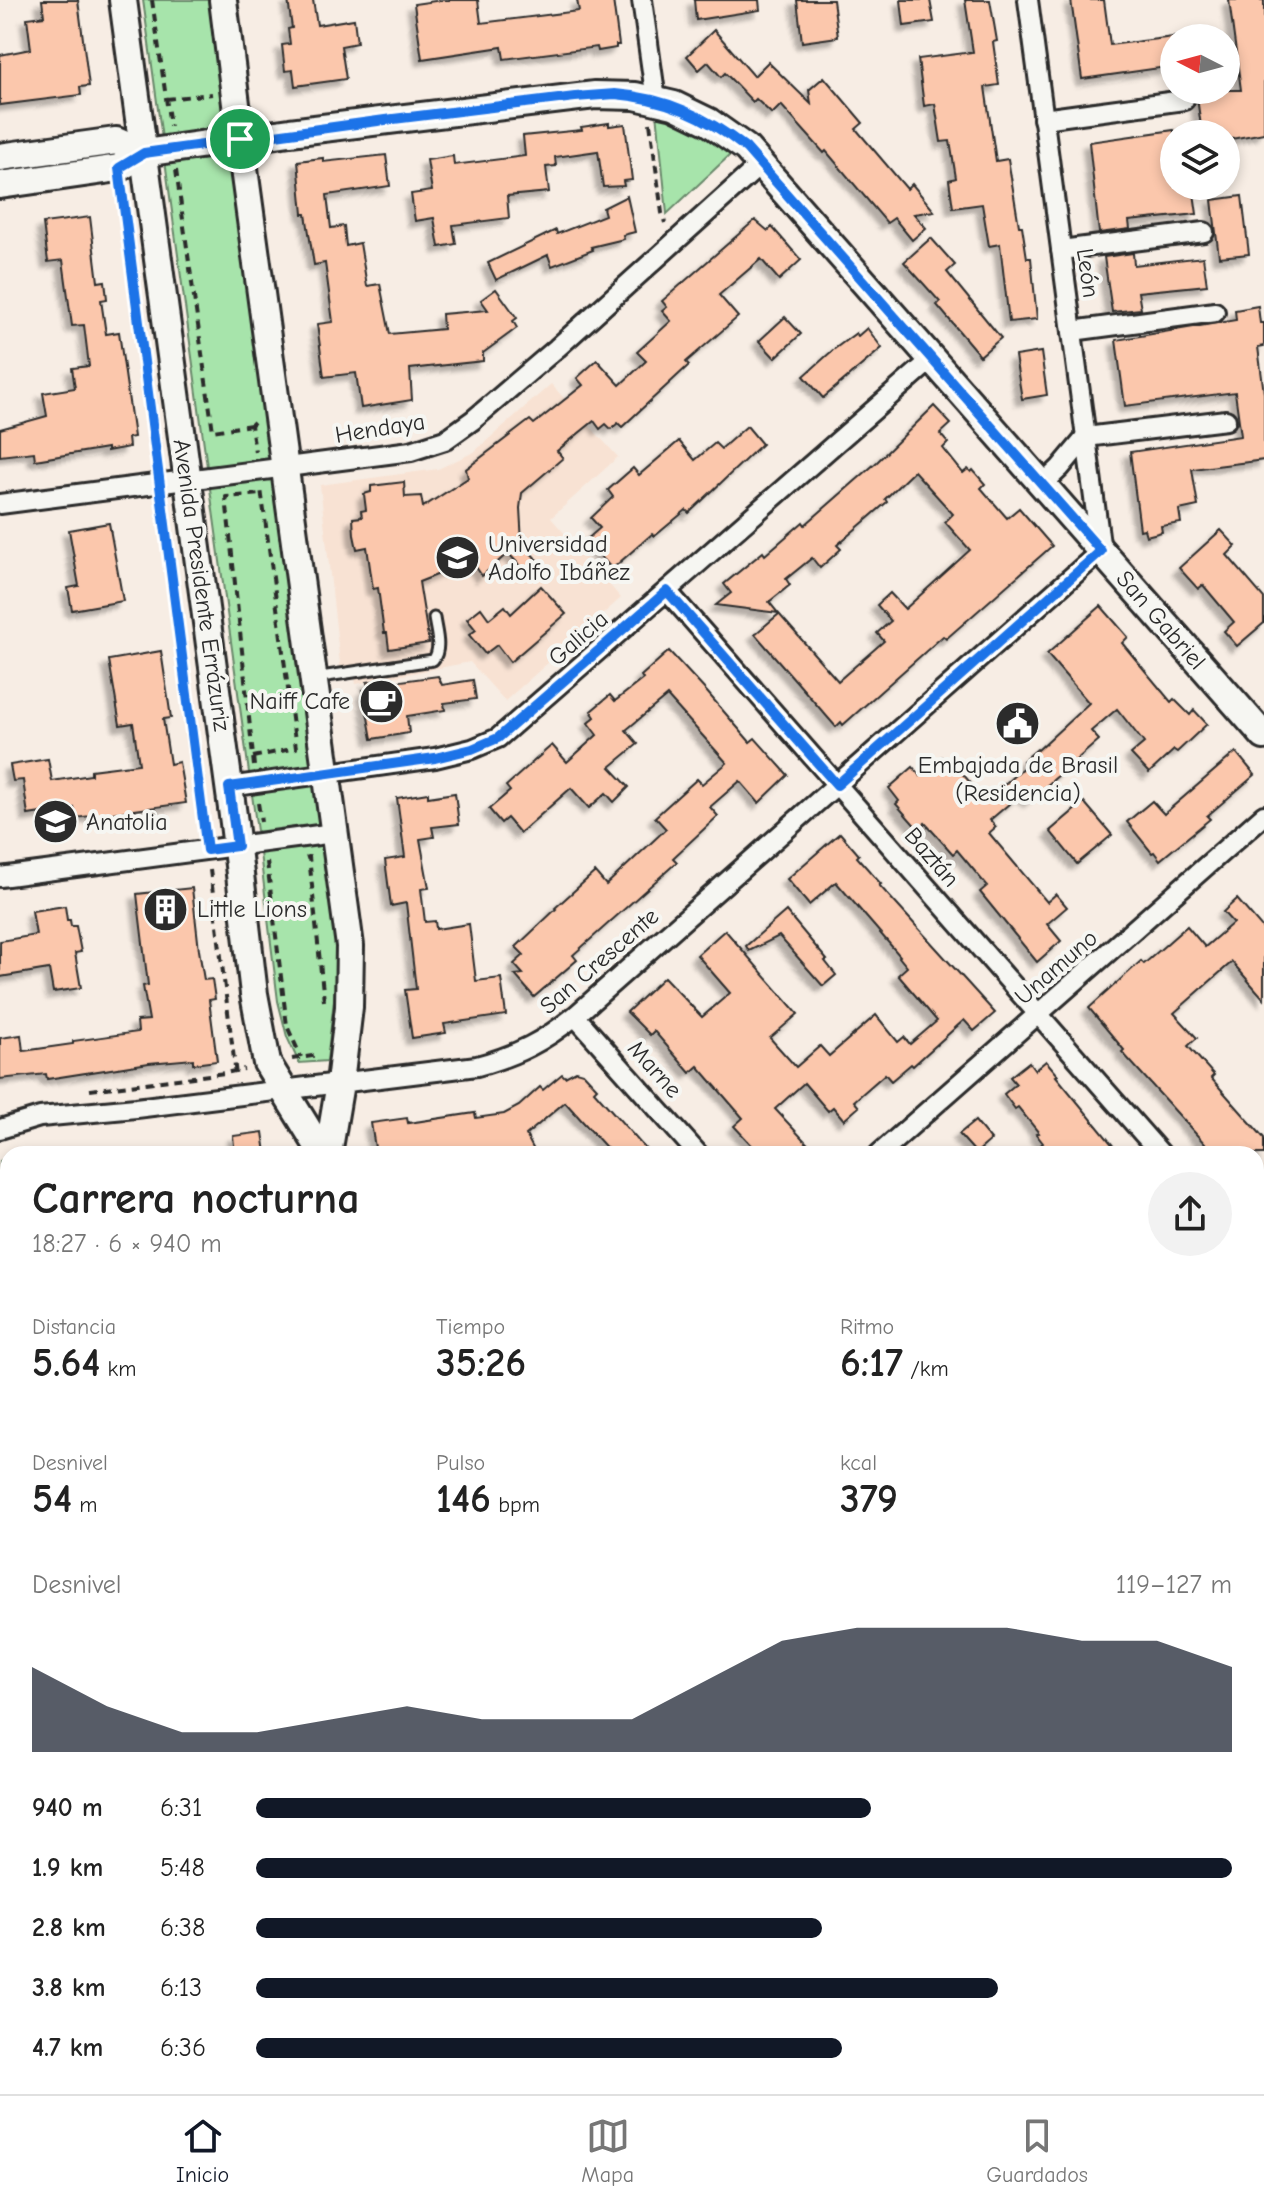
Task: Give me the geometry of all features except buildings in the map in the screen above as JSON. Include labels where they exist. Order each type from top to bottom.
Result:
[{"type":"main road","name":"Avenida Presidente Errázuriz","points":[[123,0],[237,846],[254,994],[267,1063],[321,1146]]},
{"type":"main road","name":"Avenida Presidente Errázuriz","points":[[223,0],[350,946],[349,1007],[340,1083],[328,1146]]},
{"type":"main road","name":"San Gabriel","points":[[144,153],[595,95],[635,96],[652,107],[683,109],[709,122],[746,148],[761,164],[1264,736]]},
{"type":"main road","points":[[0,157],[116,141],[144,153]]},
{"type":"main road","points":[[0,185],[119,168],[144,153]]},
{"type":"street","points":[[642,0],[652,107]]},
{"type":"street","name":"León","points":[[1028,0],[1101,551]]},
{"type":"street","points":[[1043,119],[1160,103]]},
{"type":"street","name":"Hendaya","points":[[0,504],[411,451],[434,445],[456,434],[557,348],[761,164]]},
{"type":"street","points":[[1061,250],[1204,232]]},
{"type":"street","points":[[1072,331],[1215,312]]},
{"type":"street","name":"Galicia","points":[[229,787],[446,756],[498,738],[931,360]]},
{"type":"street","points":[[1042,485],[1086,437],[1226,420]]},
{"type":"street","name":"San Crescente","points":[[0,1129],[40,1117],[477,1066],[500,1060],[540,1042],[575,1016],[1101,551]]},
{"type":"street","name":"Baztán","points":[[667,591],[1154,1146]]},
{"type":"street","name":"Unamuno","points":[[888,1146],[1264,815]]},
{"type":"street","points":[[0,877],[334,833]]},
{"type":"street","name":"Marne","points":[[575,1016],[691,1146]]},
{"type":"lane","points":[[313,678],[433,660],[438,654],[434,618]]},
{"type":"path","points":[[152,0],[213,431],[251,425]]},
{"type":"path","points":[[166,99],[216,94]]},
{"type":"path","points":[[652,107],[665,223]]},
{"type":"path","points":[[119,168],[238,1095]]},
{"type":"path","points":[[253,757],[296,748]]},
{"type":"path","points":[[295,859],[309,857],[325,1011]]},
{"type":"path","points":[[89,1090],[235,1071],[267,1063]]},
{"type":"shaded area","name":"Universidad Adolfo Ibáñez","points":[[551,384],[618,457],[551,518],[621,598],[505,701],[470,662],[356,684],[355,679],[342,681],[320,485],[438,469],[474,452]]},
{"type":"green space","points":[[143,0],[212,0],[336,939],[335,991],[327,1061],[299,1063],[287,1037],[278,1001]]},
{"type":"green space","points":[[657,112],[685,122],[731,154],[667,214]]},
{"type":"place","name":"Universidad Adolfo Ibáñez","points":[[457,558]]},
{"type":"place","name":"Naiff Cafe","points":[[381,701]]},
{"type":"place","name":"Embajada de Brasil (Residencia)","points":[[1018,723]]},
{"type":"place","name":"Anatolia","points":[[55,822]]},
{"type":"place","name":"Little Lions","points":[[166,909]]},
{"type":"route","points":[[595,95],[635,96],[674,105],[692,113],[728,134],[761,164],[1101,551],[837,785],[667,591],[498,738],[485,745],[435,758],[229,787],[237,846],[207,850],[119,168],[144,153],[240,139],[595,95]]}]
